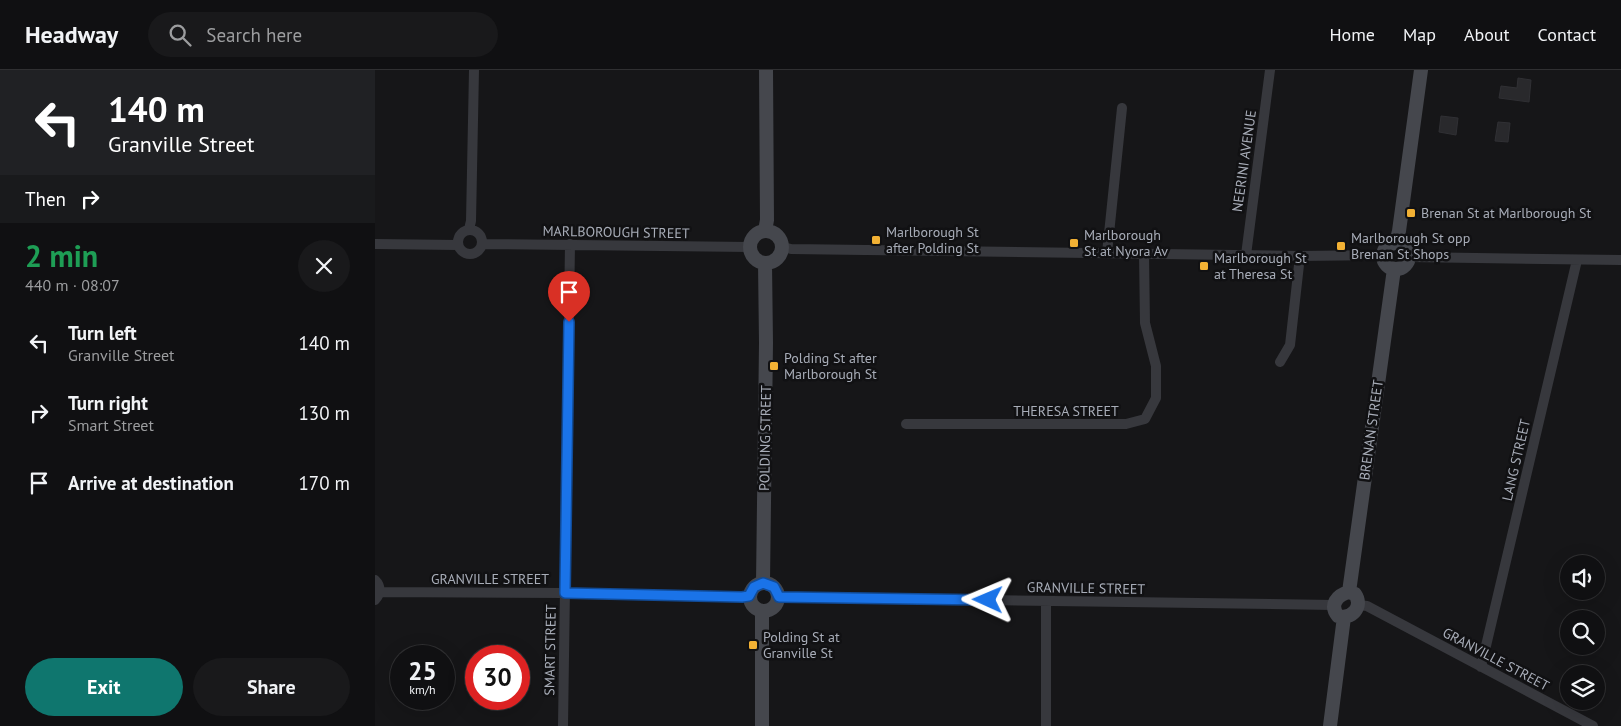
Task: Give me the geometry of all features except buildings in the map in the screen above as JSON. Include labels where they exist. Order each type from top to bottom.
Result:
[{"type":"main road","points":[[765,231],[767,220],[766,70]]},
{"type":"main road","points":[[1396,243],[1421,70]]},
{"type":"main road","points":[[765,231],[772,231],[778,235],[783,247],[777,259],[765,264],[754,258],[750,247],[754,236],[759,232],[765,231]]},
{"type":"main road","points":[[1396,243],[1402,244],[1407,248],[1409,258],[1405,266],[1394,269],[1387,265],[1383,255],[1387,246],[1396,243]]},
{"type":"main road","name":"POLDING STREET","points":[[763,583],[765,264]]},
{"type":"main road","name":"BRENAN STREET","points":[[1349,592],[1394,269]]},
{"type":"main road","points":[[763,583],[774,587],[779,597],[774,608],[762,612],[753,606],[749,596],[754,587],[763,583]]},
{"type":"main road","points":[[1349,592],[1355,594],[1359,605],[1351,614],[1344,617],[1336,614],[1334,602],[1340,595],[1349,592]]},
{"type":"main road","points":[[762,612],[762,726]]},
{"type":"main road","points":[[1330,726],[1344,617]]},
{"type":"street","points":[[469,229],[479,234],[482,244],[478,251],[470,254],[463,251],[458,245],[458,238],[460,234],[469,229],[471,221],[473,70]]},
{"type":"street","name":"NEERINI AVENUE","points":[[1246,255],[1270,70]]},
{"type":"street","points":[[1107,253],[1122,108]]},
{"type":"street","points":[[375,244],[458,245]]},
{"type":"street","name":"MARLBOROUGH STREET","points":[[482,244],[750,247]]},
{"type":"street","name":"SMART STREET","points":[[563,726],[570,244]]},
{"type":"street","points":[[783,247],[791,249],[1144,254],[1383,255]]},
{"type":"street","name":"THERESA STREET","points":[[906,424],[1126,424],[1145,419],[1156,398],[1156,366],[1145,323],[1144,254]]},
{"type":"street","points":[[1280,362],[1290,345],[1300,256]]},
{"type":"street","points":[[1409,258],[1621,260]]},
{"type":"street","name":"LANG STREET","points":[[1481,667],[1577,260]]},
{"type":"street","points":[[375,580],[379,584],[377,596]]},
{"type":"street","name":"GRANVILLE STREET","points":[[377,596],[565,593],[749,596]]},
{"type":"street","name":"GRANVILLE STREET","points":[[779,597],[1334,605]]},
{"type":"street","points":[[1046,601],[1046,726]]},
{"type":"street","name":"GRANVILLE STREET","points":[[1359,605],[1367,606],[1593,726]]},
{"type":"place","name":"Brenan St at Marlborough St","points":[[1411,213]]},
{"type":"place","name":"Marlborough St after Polding St","points":[[876,240]]},
{"type":"place","name":"Marlborough St at Nyora Av","points":[[1074,243]]},
{"type":"place","name":"Marlborough St opp Brenan St Shops","points":[[1341,246]]},
{"type":"place","name":"Marlborough St at Theresa St","points":[[1204,266]]},
{"type":"place","name":"Polding St after Marlborough St","points":[[774,366]]},
{"type":"place","name":"Polding St at Granville St","points":[[753,645]]},
{"type":"route","points":[[569,322],[565,593],[742,597],[749,596],[754,587],[763,583],[774,587],[779,597],[988,600]]}]
